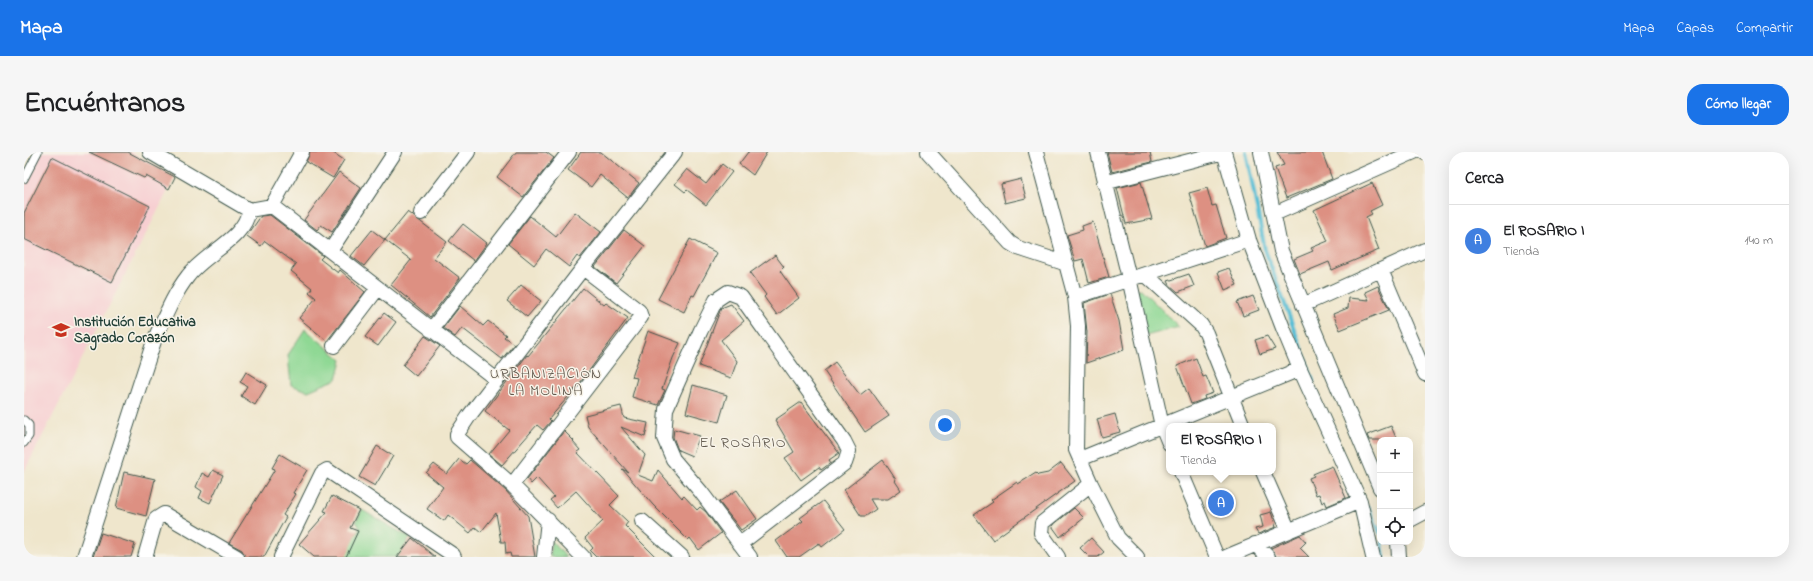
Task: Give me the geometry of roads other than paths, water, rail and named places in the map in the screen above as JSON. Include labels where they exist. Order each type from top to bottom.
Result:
[{"type":"street","points":[[151,152],[249,210],[272,206],[497,380]]},
{"type":"street","points":[[272,206],[302,152]]},
{"type":"street","points":[[330,251],[395,152]]},
{"type":"street","points":[[420,213],[468,152]]},
{"type":"street","points":[[431,330],[569,152]]},
{"type":"street","points":[[583,557],[512,485],[457,437],[465,422],[497,380],[675,152]]},
{"type":"street","points":[[1036,152],[1075,297],[1078,326],[1076,450],[1118,538],[1137,557]]},
{"type":"street","points":[[1098,152],[1104,183],[1129,278],[1162,426],[1166,436]]},
{"type":"street","points":[[1104,183],[1224,152],[1249,240],[1300,369],[1360,501],[1373,557]]},
{"type":"street","points":[[1261,152],[1281,251],[1377,481]]},
{"type":"street","points":[[1274,214],[1414,152]]},
{"type":"street","points":[[932,154],[1010,243],[1018,248],[1067,264]]},
{"type":"street","points":[[84,557],[154,341],[166,314],[188,275],[196,266],[240,230],[248,220],[249,210]]},
{"type":"street","points":[[1075,297],[1129,278],[1249,240]]},
{"type":"street","points":[[1303,305],[1425,250]]},
{"type":"street","points":[[512,485],[641,318],[639,311],[583,268]]},
{"type":"street","points":[[1381,270],[1425,374]]},
{"type":"street","points":[[1145,274],[1201,325],[1206,333],[1242,423]]},
{"type":"street","points":[[334,346],[378,288]]},
{"type":"street","points":[[740,544],[845,463],[849,451],[844,441],[741,297],[728,292],[716,300],[701,330],[666,410],[664,438],[673,459],[701,492],[740,544],[750,557]]},
{"type":"street","points":[[1170,423],[1231,399],[1300,369]]},
{"type":"street","points":[[1080,459],[1166,424]]},
{"type":"street","points":[[281,557],[322,473],[327,470],[454,557]]},
{"type":"street","points":[[1182,475],[1217,557]]},
{"type":"street","points":[[1264,475],[1289,531]]},
{"type":"street","points":[[1058,557],[1041,533],[1042,523],[1091,484]]},
{"type":"street","points":[[1226,557],[1360,501]]},
{"type":"street","points":[[1413,518],[1425,512]]},
{"type":"street","points":[[145,557],[156,518],[164,514],[237,557]]},
{"type":"street","points":[[544,557],[548,520]]},
{"type":"street","points":[[642,521],[682,557]]},
{"type":"street","points":[[1255,544],[1268,557]]},
{"type":"street","points":[[1398,545],[1399,557]]},
{"type":"lane","points":[[24,179],[38,152]]},
{"type":"lane","points":[[24,420],[29,425],[29,436],[24,443]]},
{"type":"waterway","points":[[1246,152],[1265,250],[1313,381]]},
{"type":"waterway","points":[[1368,507],[1377,526]]},
{"type":"waterway","points":[[1382,545],[1384,557]]},
{"type":"place","name":"Institución Educativa Sagrado Corazón","points":[[61,330]]},
{"type":"place","name":"El ROSARIO I","points":[[1221,503]]},
{"type":"district","name":"URBANIZACIÓN LA MOLINA","points":[[546,382]]},
{"type":"district","name":"EL ROSARIO","points":[[743,443]]}]
